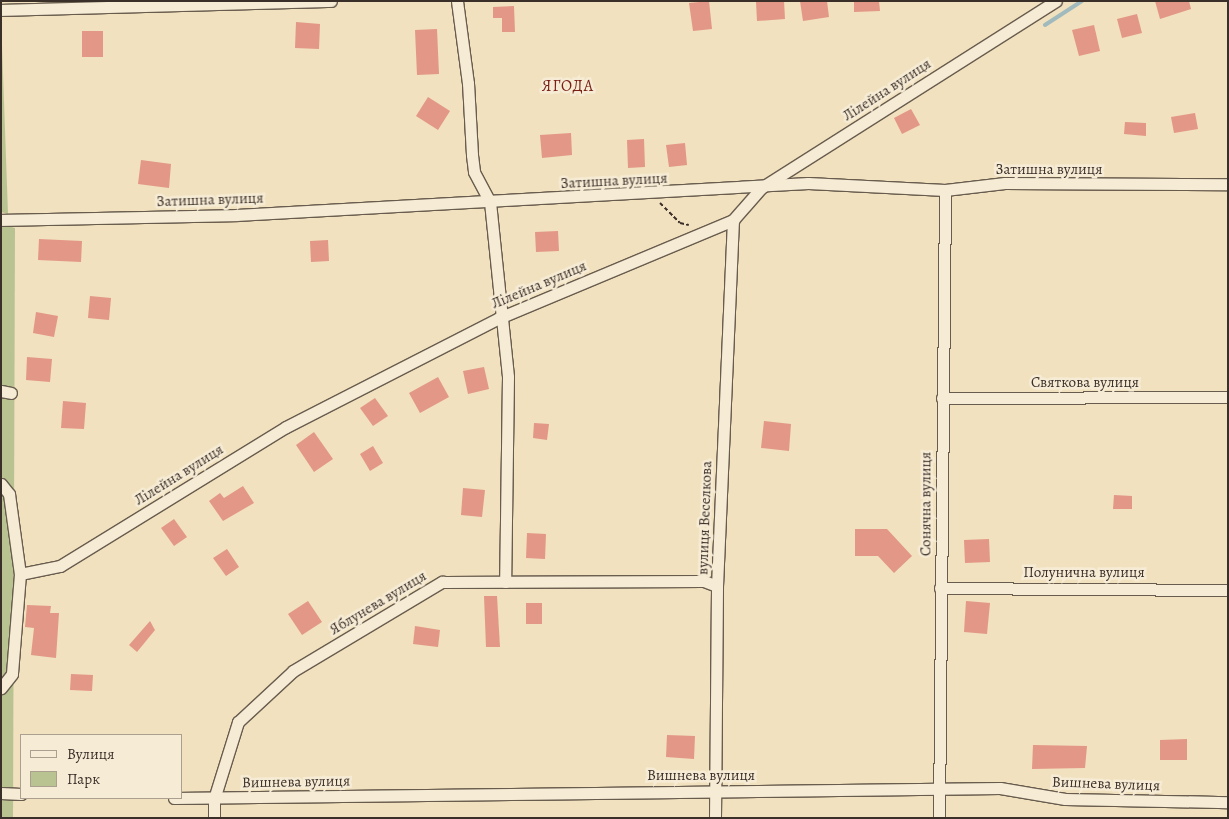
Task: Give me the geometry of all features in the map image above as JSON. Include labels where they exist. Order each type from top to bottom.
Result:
[{"type":"street","points":[[1,10],[331,1]]},
{"type":"street","points":[[457,1],[474,172],[490,202],[499,318],[508,378],[505,582]]},
{"type":"street","name":"Лілейна вулиця","points":[[20,574],[60,566],[286,427],[499,318],[733,220],[761,188],[1056,1]]},
{"type":"street","name":"Затишна вулиця","points":[[1,220],[236,215],[761,188],[808,182],[944,190],[1005,183],[1228,184]]},
{"type":"street","name":"Сонячна вулиця","points":[[939,818],[944,190]]},
{"type":"street","name":"вулиця Веселкова","points":[[715,818],[718,586],[733,220]]},
{"type":"street","name":"Святкова вулиця","points":[[942,398],[1228,397]]},
{"type":"street","points":[[1,484],[9,494],[20,574],[12,674],[1,688]]},
{"type":"street","name":"Яблунева вулиця","points":[[214,818],[214,799],[238,722],[293,671],[442,582],[704,581],[718,586]]},
{"type":"street","name":"Полунична вулиця","points":[[940,588],[1228,590]]},
{"type":"street","name":"Вишнева вулиця","points":[[182,798],[715,790],[939,791],[1000,788],[1065,799],[1228,802]]},
{"type":"street","points":[[1,793],[20,794]]},
{"type":"green space","points":[[1,18],[8,214],[1,212]]},
{"type":"green space","points":[[1,224],[15,228],[13,818],[1,818]]},
{"type":"building","points":[[709,1],[712,29],[693,31],[689,3]]},
{"type":"building","points":[[784,1],[785,19],[757,21],[756,2]]},
{"type":"building","points":[[800,1],[827,1],[829,17],[803,21]]},
{"type":"building","points":[[854,1],[879,1],[880,11],[854,12]]},
{"type":"building","points":[[1155,1],[1189,1],[1191,9],[1160,19]]},
{"type":"building","points":[[514,6],[515,32],[502,32],[502,18],[493,18],[493,7]]},
{"type":"building","points":[[1137,14],[1142,33],[1122,38],[1117,19]]},
{"type":"building","points":[[296,22],[320,24],[319,49],[295,48]]},
{"type":"building","points":[[1094,25],[1100,51],[1079,56],[1072,30]]},
{"type":"building","points":[[437,29],[439,74],[417,75],[415,30]]},
{"type":"building","points":[[82,31],[103,31],[103,57],[82,57]]},
{"type":"building","points":[[428,97],[450,111],[438,130],[416,116]]},
{"type":"building","points":[[911,109],[920,125],[902,134],[894,118]]},
{"type":"building","points":[[1195,113],[1198,129],[1174,133],[1171,117]]},
{"type":"building","points":[[1125,122],[1146,123],[1146,136],[1124,134]]},
{"type":"building","points":[[571,133],[572,155],[542,158],[540,135]]},
{"type":"building","points":[[644,139],[645,167],[628,168],[627,140]]},
{"type":"building","points":[[685,143],[687,165],[669,167],[666,145]]},
{"type":"building","points":[[141,160],[171,164],[169,188],[138,184]]},
{"type":"building","points":[[558,231],[559,251],[536,252],[535,232]]},
{"type":"building","points":[[39,239],[82,241],[81,262],[38,260]]},
{"type":"building","points":[[328,240],[329,261],[311,262],[310,241]]},
{"type":"building","points":[[90,296],[111,298],[109,320],[88,318]]},
{"type":"building","points":[[36,312],[58,316],[54,337],[33,333]]},
{"type":"building","points":[[27,357],[52,359],[50,382],[26,380]]},
{"type":"building","points":[[484,367],[489,389],[468,394],[463,371]]},
{"type":"building","points":[[438,377],[449,397],[420,413],[409,393]]},
{"type":"building","points":[[375,398],[388,416],[373,426],[360,408]]},
{"type":"building","points":[[63,401],[86,403],[84,429],[61,428]]},
{"type":"building","points":[[764,421],[791,424],[789,451],[761,448]]},
{"type":"building","points":[[534,423],[549,424],[547,440],[533,438]]},
{"type":"building","points":[[314,432],[333,459],[314,472],[296,445]]},
{"type":"building","points":[[373,446],[383,463],[370,471],[360,454]]},
{"type":"building","points":[[243,486],[254,503],[223,521],[209,501],[220,493],[224,498]]},
{"type":"building","points":[[463,488],[485,490],[482,517],[461,515]]},
{"type":"building","points":[[1114,495],[1132,496],[1132,509],[1113,509]]},
{"type":"building","points":[[174,519],[187,537],[174,546],[161,528]]},
{"type":"building","points":[[855,529],[887,529],[912,556],[894,573],[878,556],[855,556]]},
{"type":"building","points":[[527,533],[546,534],[545,559],[526,558]]},
{"type":"building","points":[[989,539],[990,562],[965,563],[964,540]]},
{"type":"building","points":[[227,549],[239,567],[226,576],[213,558]]},
{"type":"building","points":[[484,596],[497,596],[500,647],[486,647]]},
{"type":"building","points":[[308,601],[322,622],[302,635],[288,614]]},
{"type":"building","points":[[966,601],[990,603],[987,634],[964,632]]},
{"type":"building","points":[[526,603],[542,603],[542,624],[526,624]]},
{"type":"building","points":[[27,605],[51,606],[50,613],[59,613],[56,658],[31,655],[34,628],[25,627]]},
{"type":"building","points":[[150,621],[155,630],[137,652],[129,645]]},
{"type":"building","points":[[415,626],[440,630],[438,647],[413,644]]},
{"type":"building","points":[[71,674],[93,675],[92,691],[70,690]]},
{"type":"building","points":[[667,735],[695,736],[694,759],[666,757]]},
{"type":"building","points":[[1187,739],[1187,760],[1160,760],[1160,740]]},
{"type":"building","points":[[1033,745],[1087,746],[1085,768],[1032,769]]},
{"type":"waterway","points":[[1045,25],[1082,1]]},
{"type":"district","name":"ЯГОДА","points":[[568,86]]}]
